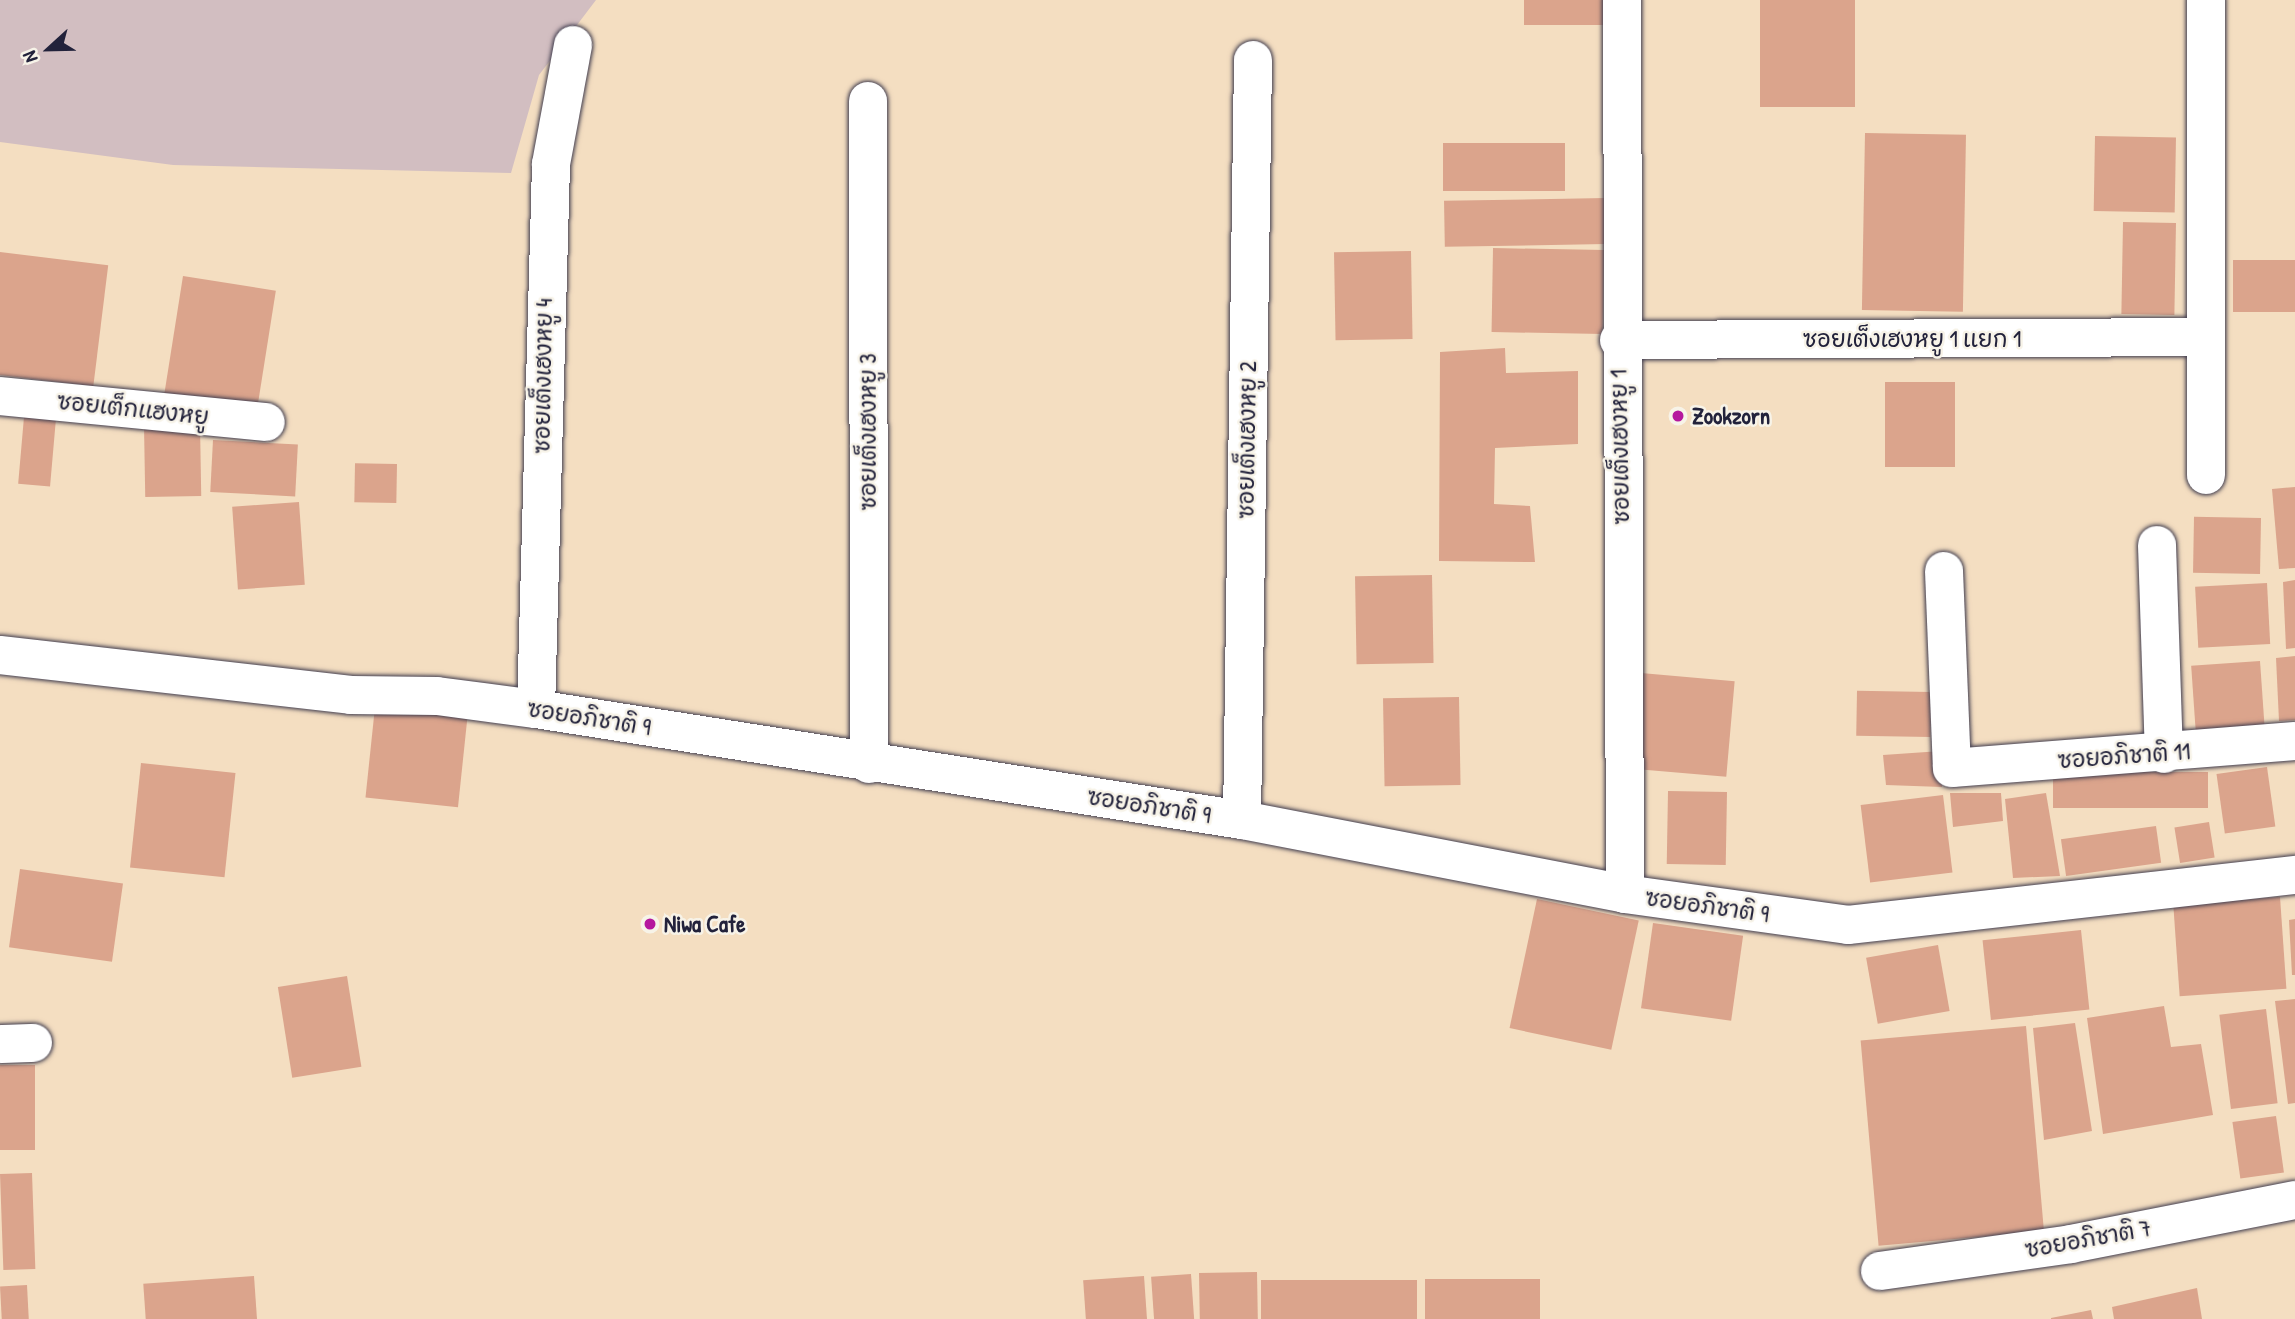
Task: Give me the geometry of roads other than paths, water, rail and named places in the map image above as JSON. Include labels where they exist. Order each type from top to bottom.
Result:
[{"type":"street","name":"ซอยเต็งเฮงหยู 1","points":[[1622,0],[1619,340],[1625,894]]},
{"type":"street","points":[[2206,0],[2206,475]]},
{"type":"street","name":"ซอยเต็งเฮงหยู 4","points":[[536,709],[551,164],[573,45]]},
{"type":"street","name":"ซอยเต็งเฮงหยู 2","points":[[1242,820],[1253,60]]},
{"type":"street","name":"ซอยเต็งเฮงหยู 3","points":[[867,102],[869,764]]},
{"type":"street","name":"ซอยเต็งเฮงหยู 1 แยก 1","points":[[1619,340],[2206,337]]},
{"type":"street","name":"ซอยเต็กแฮงหยู","points":[[0,396],[266,422]]},
{"type":"street","points":[[2157,545],[2164,754]]},
{"type":"street","name":"ซอยอภิชาติ 11","points":[[1944,571],[1952,768],[2164,754],[2295,741]]},
{"type":"street","name":"ซอยอภิชาติ 9","points":[[0,656],[351,695],[437,696],[536,709],[869,764],[1242,820],[1625,894],[1848,925],[2295,875]]},
{"type":"street","name":"ซอยอภิชาติ 7","points":[[1880,1271],[2071,1244],[2295,1200]]},
{"type":"place","name":"Zookzorn","points":[[1678,416]]},
{"type":"place","name":"Niwa Cafe","points":[[650,924]]}]
